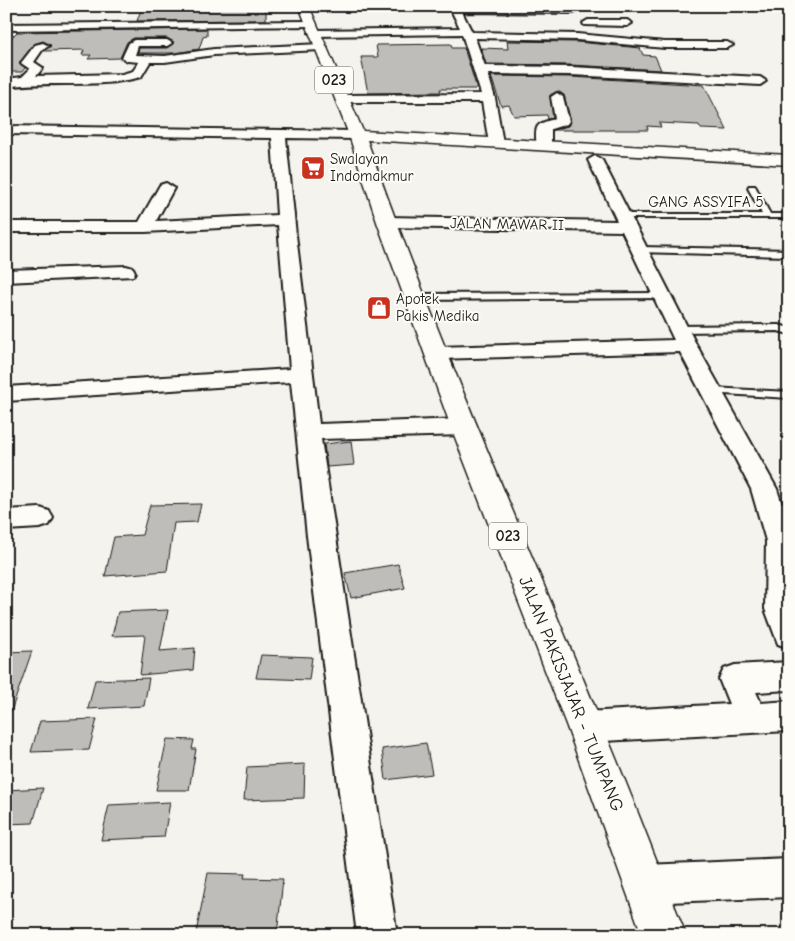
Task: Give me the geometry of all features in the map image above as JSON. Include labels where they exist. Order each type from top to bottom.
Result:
[{"type":"main road","name":"JALAN PAKISJAJAR - TUMPANG","points":[[304,6],[342,99],[370,150],[386,222],[414,297],[464,427],[585,727],[664,935]]},
{"type":"main road","points":[[370,150],[496,143],[789,160]]},
{"type":"main road","points":[[370,150],[422,146],[789,173]]},
{"type":"main road","points":[[370,150],[422,146]]},
{"type":"street","points":[[496,143],[481,70],[466,30],[455,8],[574,10]]},
{"type":"street","points":[[212,13],[212,39]]},
{"type":"street","points":[[579,22],[627,23]]},
{"type":"street","points":[[534,24],[535,36]]},
{"type":"street","points":[[466,30],[502,25]]},
{"type":"street","points":[[6,27],[321,47]]},
{"type":"street","points":[[174,43],[134,44],[128,58],[146,60],[192,57],[212,39],[313,28],[466,30],[535,36],[593,38],[665,45],[727,45]]},
{"type":"street","points":[[26,80],[37,68],[27,63],[39,47],[43,46]]},
{"type":"street","points":[[6,83],[26,80],[123,78],[137,74],[146,60]]},
{"type":"street","points":[[481,70],[571,72],[760,81]]},
{"type":"street","points":[[342,99],[487,92],[503,86]]},
{"type":"street","points":[[547,86],[566,86]]},
{"type":"street","points":[[622,87],[725,92]]},
{"type":"street","points":[[544,146],[544,127],[562,121],[557,97]]},
{"type":"street","points":[[6,130],[279,135],[370,150]]},
{"type":"street","points":[[279,135],[284,220],[307,432],[377,935]]},
{"type":"street","points":[[595,160],[682,337],[764,490],[779,508],[780,609],[789,635]]},
{"type":"street","points":[[145,227],[166,188]]},
{"type":"street","points":[[6,227],[145,227],[284,220]]},
{"type":"street","name":"JALAN MAWAR II","points":[[386,222],[626,221]]},
{"type":"street","points":[[6,276],[126,272]]},
{"type":"street","points":[[436,353],[682,337]]},
{"type":"street","points":[[6,394],[301,375]]},
{"type":"street","points":[[307,432],[464,427]]},
{"type":"street","points":[[6,520],[40,518]]},
{"type":"street","points":[[751,718],[735,679],[789,676]]},
{"type":"street","points":[[585,727],[789,716]]},
{"type":"street","points":[[645,884],[789,878]]},
{"type":"lane","points":[[752,188],[767,216]]},
{"type":"lane","name":"GANG ASSYIFA 5","points":[[626,221],[789,216]]},
{"type":"lane","points":[[640,250],[789,253]]},
{"type":"lane","points":[[414,297],[662,296]]},
{"type":"lane","points":[[682,337],[779,328],[789,331]]},
{"type":"lane","points":[[711,391],[789,395]]},
{"type":"building","points":[[266,6],[266,20],[137,21],[142,7]]},
{"type":"building","points":[[207,29],[207,36],[203,37],[199,49],[176,53],[138,53],[139,48],[167,48],[174,42],[167,38],[134,38],[127,42],[120,58],[88,59],[91,55],[82,55],[84,50],[44,51],[51,45],[43,41],[34,44],[20,62],[25,68],[22,72],[6,72],[6,43],[17,32]]},
{"type":"building","points":[[507,41],[577,42],[640,48],[643,55],[655,56],[661,70],[571,65],[486,64],[481,48],[508,49]]},
{"type":"building","points":[[451,44],[452,48],[464,48],[477,89],[440,89],[441,92],[368,93],[361,57],[378,57],[376,45]]},
{"type":"building","points":[[491,76],[571,77],[704,85],[727,130],[701,129],[699,125],[659,123],[661,127],[647,126],[648,130],[553,130],[568,126],[571,122],[564,95],[558,91],[550,95],[553,118],[548,119],[547,115],[514,116],[509,105],[501,106]]},
{"type":"building","points":[[351,441],[354,465],[327,467],[324,444]]},
{"type":"building","points":[[201,504],[197,522],[174,523],[167,571],[105,576],[114,537],[142,535],[150,505]]},
{"type":"building","points":[[398,564],[405,588],[351,598],[345,573]]},
{"type":"building","points":[[168,610],[160,651],[195,648],[193,670],[140,675],[145,635],[112,636],[118,612]]},
{"type":"building","points":[[32,651],[9,717],[6,716],[6,652]]},
{"type":"building","points":[[261,655],[312,657],[309,680],[256,678]]},
{"type":"building","points":[[149,678],[144,706],[88,709],[95,680]]},
{"type":"building","points":[[97,719],[89,750],[31,752],[40,721]]},
{"type":"building","points":[[167,739],[194,740],[192,749],[196,749],[189,790],[156,790]]},
{"type":"building","points":[[426,743],[432,774],[386,780],[382,749]]},
{"type":"building","points":[[305,764],[304,798],[244,800],[247,767]]},
{"type":"building","points":[[43,788],[33,823],[6,824],[6,790]]},
{"type":"building","points":[[170,802],[164,837],[101,840],[109,805]]},
{"type":"building","points":[[208,873],[245,874],[244,878],[283,879],[277,935],[196,933]]},
{"type":"place","name":"Swalayan Indomakmur","points":[[313,168]]},
{"type":"place","name":"Apotek Pakis Medika","points":[[379,308]]}]
